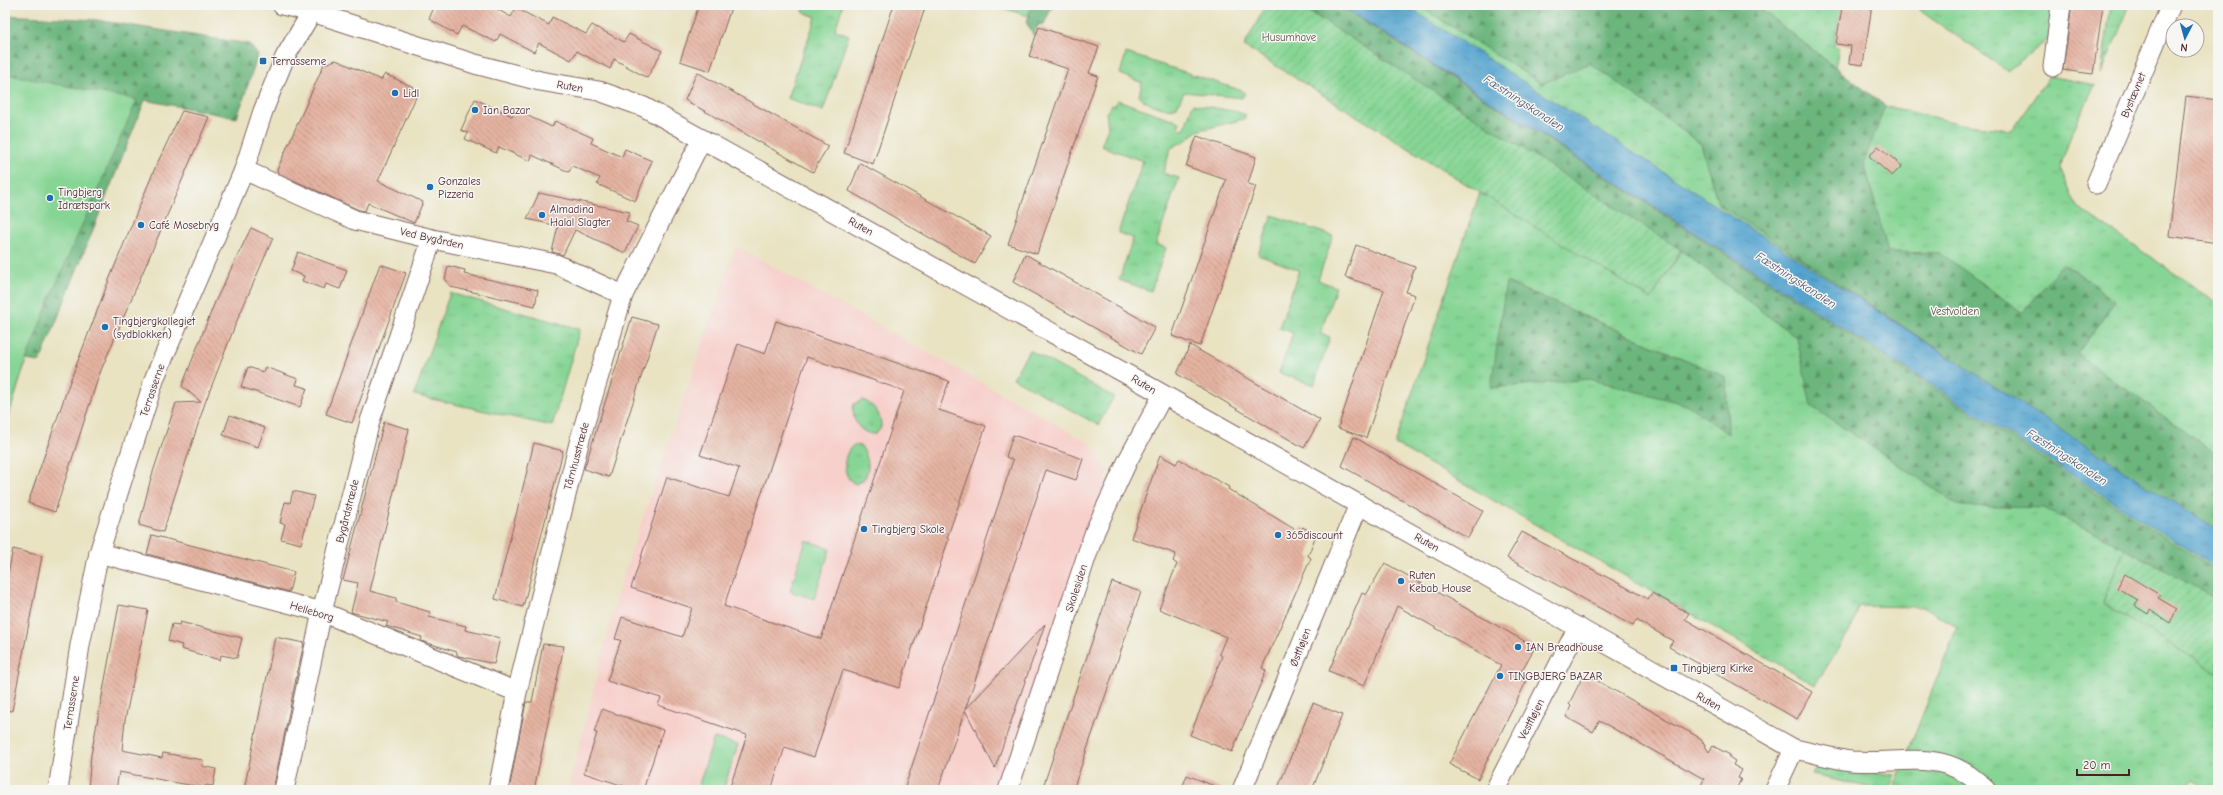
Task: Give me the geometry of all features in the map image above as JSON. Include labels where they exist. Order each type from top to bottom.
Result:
[{"type":"street","name":"Ruten","points":[[282,5],[314,9],[475,64],[540,81],[599,91],[644,107],[816,200],[1794,749],[1850,761],[1933,760],[1973,777],[1986,790]]},
{"type":"street","points":[[2053,67],[2061,5]]},
{"type":"street","name":"Bystævnet","points":[[2096,184],[2171,5]]},
{"type":"street","name":"Terrasserne","points":[[58,790],[80,645],[100,553],[155,377],[244,170],[263,111],[285,57],[314,9]]},
{"type":"street","name":"Tårnhusstræde","points":[[498,790],[516,692],[580,439],[623,294],[702,139]]},
{"type":"street","name":"Ved Bygården","points":[[244,170],[355,220],[432,239],[556,264],[623,294]]},
{"type":"street","name":"Bygårdstræde","points":[[284,790],[322,612],[370,421],[432,239]]},
{"type":"street","name":"Skolesiden","points":[[1008,790],[1095,532],[1128,460],[1163,395]]},
{"type":"street","name":"Østfløjen","points":[[1242,790],[1359,504]]},
{"type":"street","name":"Helleborg","points":[[100,553],[322,612],[516,692]]},
{"type":"street","name":"Vestfløjen","points":[[1495,790],[1578,627]]},
{"type":"street","points":[[1775,790],[1794,749]]},
{"type":"shaded area","name":"Tingbjerg Skole","points":[[736,246],[1090,443],[1108,473],[998,790],[568,790],[620,585]]},
{"type":"green space","points":[[805,5],[843,5],[835,30],[849,35],[823,111],[787,98],[816,17],[803,12]]},
{"type":"green space","points":[[994,5],[1032,5],[1028,16]]},
{"type":"green space","points":[[1032,5],[1053,5],[1044,24],[1038,25],[1034,36],[1026,22]]},
{"type":"green space","name":"Husumhave","points":[[1266,5],[1299,5],[1681,250],[1651,299],[1244,46]]},
{"type":"green space","name":"Vestvolden","points":[[1299,5],[1841,5],[1834,46],[1839,48],[1835,67],[1885,106],[1966,125],[2012,130],[2049,76],[2095,85],[2072,133],[2062,161],[2061,170],[2077,207],[2218,303],[2218,600],[2125,548],[2103,603],[2218,673],[2218,790],[2208,790],[2193,780],[2185,790],[1893,790],[1957,627],[1924,607],[1859,606],[1850,631],[1815,685],[1395,444],[1480,192],[1651,299],[1682,250]]},
{"type":"green space","points":[[1299,5],[1339,5],[2218,572],[2218,600],[2125,548],[2044,508],[1960,506],[1811,406],[1797,338],[1682,251]]},
{"type":"green space","name":"Vestvolden","points":[[1418,5],[1755,5],[1885,106],[1864,162],[1888,252],[1940,253],[2023,313],[2062,264],[2081,275],[2115,302],[2077,354],[2218,455],[2218,535],[1718,204],[1701,144],[1590,63],[1542,84]]},
{"type":"green space","points":[[1920,5],[2053,7],[2049,39],[2007,71],[1919,10]]},
{"type":"green space","points":[[2111,5],[2130,5],[2101,74]]},
{"type":"green space","points":[[5,15],[96,20],[249,44],[258,55],[237,118],[145,100],[40,362],[26,360],[5,428]]},
{"type":"green space","points":[[1126,53],[1243,91],[1245,93],[1242,98],[1184,92],[1177,107],[1168,109],[1151,104],[1139,96],[1142,83],[1120,74]]},
{"type":"green space","name":"Tingbjerg Idrætspark","points":[[5,74],[137,100],[51,296],[26,360],[5,428]]},
{"type":"green space","points":[[1117,100],[1180,122],[1178,128],[1184,130],[1193,104],[1238,112],[1246,115],[1244,119],[1197,131],[1188,139],[1171,148],[1163,173],[1179,178],[1156,244],[1166,248],[1151,291],[1119,280],[1133,238],[1118,233],[1143,161],[1101,146],[1108,127],[1106,113],[1112,105],[1115,106]]},
{"type":"green space","points":[[1272,215],[1333,236],[1318,280],[1336,287],[1320,334],[1330,337],[1314,385],[1279,373],[1293,333],[1279,328],[1299,270],[1258,255]]},
{"type":"green space","points":[[1506,282],[1726,377],[1728,434],[1688,405],[1590,379],[1491,388]]},
{"type":"green space","points":[[450,293],[580,329],[552,426],[414,395]]},
{"type":"green space","points":[[1029,350],[1114,397],[1098,425],[1013,378]]},
{"type":"green space","points":[[863,400],[871,405],[879,415],[881,428],[876,434],[865,432],[855,420],[853,409],[854,404]]},
{"type":"green space","points":[[854,445],[861,446],[868,462],[864,479],[856,484],[848,477],[845,465],[847,453]]},
{"type":"green space","points":[[806,540],[830,549],[814,599],[790,591]]},
{"type":"green space","points":[[2125,548],[2218,600],[2218,673],[2103,603]]},
{"type":"green space","points":[[714,738],[738,745],[723,790],[707,790],[698,787]]},
{"type":"green space","points":[[1818,764],[1895,775],[1889,790],[1881,790],[1812,775]]},
{"type":"water","name":"Fæstningskanalen","points":[[1340,5],[1405,5],[2218,531],[2218,569]]},
{"type":"building","points":[[435,5],[489,5],[511,17],[516,8],[549,25],[552,17],[586,34],[592,25],[624,42],[629,34],[662,51],[647,78],[614,59],[610,69],[577,51],[571,60],[539,43],[534,52],[500,34],[496,42],[462,26],[457,35],[429,19]]},
{"type":"building","points":[[699,5],[732,5],[710,71],[680,61]]},
{"type":"building","points":[[894,5],[926,5],[873,164],[844,153]]},
{"type":"building","points":[[1856,5],[1872,5],[1863,65],[1849,63],[1851,46],[1836,44],[1842,7],[1856,8]]},
{"type":"building","points":[[2072,5],[2103,5],[2093,74],[2063,70]]},
{"type":"building","points":[[1039,27],[1099,47],[1089,73],[1098,76],[1037,254],[1008,244],[1068,69],[1029,56]]},
{"type":"building","points":[[336,60],[381,80],[385,74],[413,87],[417,95],[378,181],[423,202],[414,223],[368,203],[365,211],[359,210],[278,173],[277,170],[324,64]]},
{"type":"building","points":[[697,72],[828,146],[813,172],[685,100]]},
{"type":"building","points":[[2186,96],[2218,100],[2218,243],[2169,236]]},
{"type":"building","points":[[475,99],[512,116],[515,110],[552,127],[555,121],[593,138],[591,143],[622,157],[625,149],[652,161],[635,201],[597,184],[600,178],[572,166],[569,172],[532,155],[530,161],[499,147],[496,153],[465,139],[468,133],[461,130]]},
{"type":"building","name":"Tingbjergkollegiet (sydblokken)","points":[[182,111],[209,117],[99,375],[55,512],[28,503],[69,384],[109,280],[155,168]]},
{"type":"building","points":[[1197,136],[1256,157],[1248,184],[1256,186],[1200,346],[1172,336],[1226,180],[1186,166]]},
{"type":"building","points":[[1878,146],[1902,166],[1892,176],[1869,156]]},
{"type":"building","points":[[860,163],[991,236],[975,264],[849,191]]},
{"type":"building","points":[[539,193],[630,212],[626,221],[638,226],[625,253],[575,230],[563,255],[552,252],[558,226],[527,219]]},
{"type":"building","points":[[251,228],[273,238],[236,323],[205,403],[163,532],[139,525],[151,478],[176,403],[201,402],[182,386],[215,302]]},
{"type":"building","points":[[1356,245],[1415,267],[1406,292],[1415,295],[1366,438],[1338,428],[1384,290],[1345,277]]},
{"type":"building","points":[[298,252],[347,270],[340,289],[326,284],[324,289],[302,281],[304,276],[291,271]]},
{"type":"building","points":[[1025,254],[1155,327],[1141,354],[1013,282]]},
{"type":"building","points":[[380,264],[406,273],[352,423],[326,414]]},
{"type":"building","points":[[448,266],[465,270],[464,274],[538,290],[535,306],[451,287],[445,280]]},
{"type":"building","points":[[632,317],[658,324],[609,477],[584,469]]},
{"type":"building","points":[[776,321],[949,381],[939,410],[986,426],[947,538],[949,538],[899,688],[843,670],[814,757],[785,747],[771,790],[729,790],[747,735],[658,705],[661,698],[607,681],[621,640],[615,639],[622,617],[682,637],[692,608],[631,588],[667,477],[729,497],[739,468],[700,455],[738,344],[765,354]],"holes":[[[807,357],[904,391],[821,639],[724,606]]]},
{"type":"building","points":[[1190,345],[1320,420],[1304,448],[1177,374]]},
{"type":"building","points":[[248,367],[263,372],[265,367],[298,379],[296,385],[307,388],[300,407],[241,387]]},
{"type":"building","points":[[230,415],[265,428],[258,447],[223,435]]},
{"type":"building","points":[[384,422],[409,429],[370,591],[396,598],[396,602],[430,612],[429,617],[466,626],[465,630],[500,638],[494,664],[459,656],[457,655],[457,652],[421,641],[422,637],[386,626],[388,622],[351,612],[358,583],[343,580]]},
{"type":"building","points":[[1013,435],[1083,459],[1076,480],[1046,470],[938,790],[904,790],[1013,460],[1006,457]]},
{"type":"building","points":[[1354,437],[1483,511],[1468,538],[1342,466]]},
{"type":"building","points":[[534,443],[563,451],[523,607],[495,599]]},
{"type":"building","points":[[1160,455],[1176,464],[1179,459],[1229,487],[1228,489],[1299,532],[1303,527],[1316,535],[1308,556],[1311,558],[1262,668],[1266,671],[1232,752],[1190,735],[1222,656],[1219,654],[1226,637],[1159,609],[1177,564],[1173,561],[1176,554],[1131,538]]},
{"type":"building","points":[[293,491],[314,496],[301,544],[281,539],[285,524],[280,523],[285,502],[290,503]]},
{"type":"building","points":[[1522,532],[1648,599],[1652,593],[1689,613],[1685,619],[1812,692],[1797,719],[1669,647],[1673,641],[1636,620],[1633,626],[1507,558]]},
{"type":"building","points":[[152,535],[294,572],[289,592],[147,554]]},
{"type":"building","points":[[13,549],[42,556],[12,711],[5,710],[5,589]]},
{"type":"building","points":[[1385,563],[1535,647],[1518,677],[1526,682],[1478,779],[1449,764],[1501,665],[1397,606],[1364,686],[1329,671],[1362,593],[1366,595]]},
{"type":"building","points":[[2125,574],[2160,595],[2158,598],[2177,609],[2170,623],[2150,610],[2148,614],[2135,606],[2138,600],[2117,588]]},
{"type":"building","points":[[1112,582],[1141,592],[1073,790],[1042,790]]},
{"type":"building","points":[[119,605],[148,610],[125,720],[122,750],[162,758],[163,753],[203,760],[202,766],[216,769],[213,786],[206,785],[205,788],[119,772],[116,790],[88,790],[91,755]]},
{"type":"building","points":[[180,622],[242,638],[237,658],[221,655],[220,660],[181,649],[182,645],[168,641],[172,624],[179,625]]},
{"type":"building","points":[[1045,624],[995,768],[965,710]]},
{"type":"building","points":[[275,637],[304,643],[273,790],[244,790]]},
{"type":"building","points":[[543,644],[564,646],[534,790],[509,790],[526,702],[532,702]]},
{"type":"building","points":[[1583,676],[1591,680],[1592,678],[1700,738],[1709,752],[1713,746],[1730,755],[1729,757],[1735,761],[1733,765],[1742,770],[1738,778],[1741,779],[1736,790],[1699,790],[1704,779],[1607,725],[1599,721],[1593,732],[1566,717],[1571,706],[1569,704]]},
{"type":"building","points":[[1313,703],[1342,715],[1312,790],[1277,790]]},
{"type":"building","points":[[602,709],[663,730],[643,790],[636,790],[584,773],[597,733],[594,732]]},
{"type":"building","points":[[1187,775],[1222,789],[1222,790],[1181,790]]},
{"type":"place","name":"Terrasserne","points":[[263,61]]},
{"type":"place","name":"Lidl","points":[[395,93]]},
{"type":"place","name":"Ian Bazar","points":[[475,110]]},
{"type":"place","name":"Gonzales Pizzeria","points":[[430,187]]},
{"type":"place","name":"Tingbjerg Idrætspark","points":[[50,198]]},
{"type":"place","name":"Almadina Halal Slagter","points":[[542,215]]},
{"type":"place","name":"Café Mosebryg","points":[[141,225]]},
{"type":"place","name":"Tingbjergkollegiet (sydblokken)","points":[[105,327]]},
{"type":"place","name":"Tingbjerg Skole","points":[[864,529]]},
{"type":"place","name":"365discount","points":[[1278,535]]},
{"type":"place","name":"Ruten Kebab House","points":[[1401,581]]},
{"type":"place","name":"IAN Breadhouse","points":[[1518,647]]},
{"type":"place","name":"Tingbjerg Kirke","points":[[1674,668]]},
{"type":"place","name":"TINGBJERG BAZAR","points":[[1500,676]]}]
